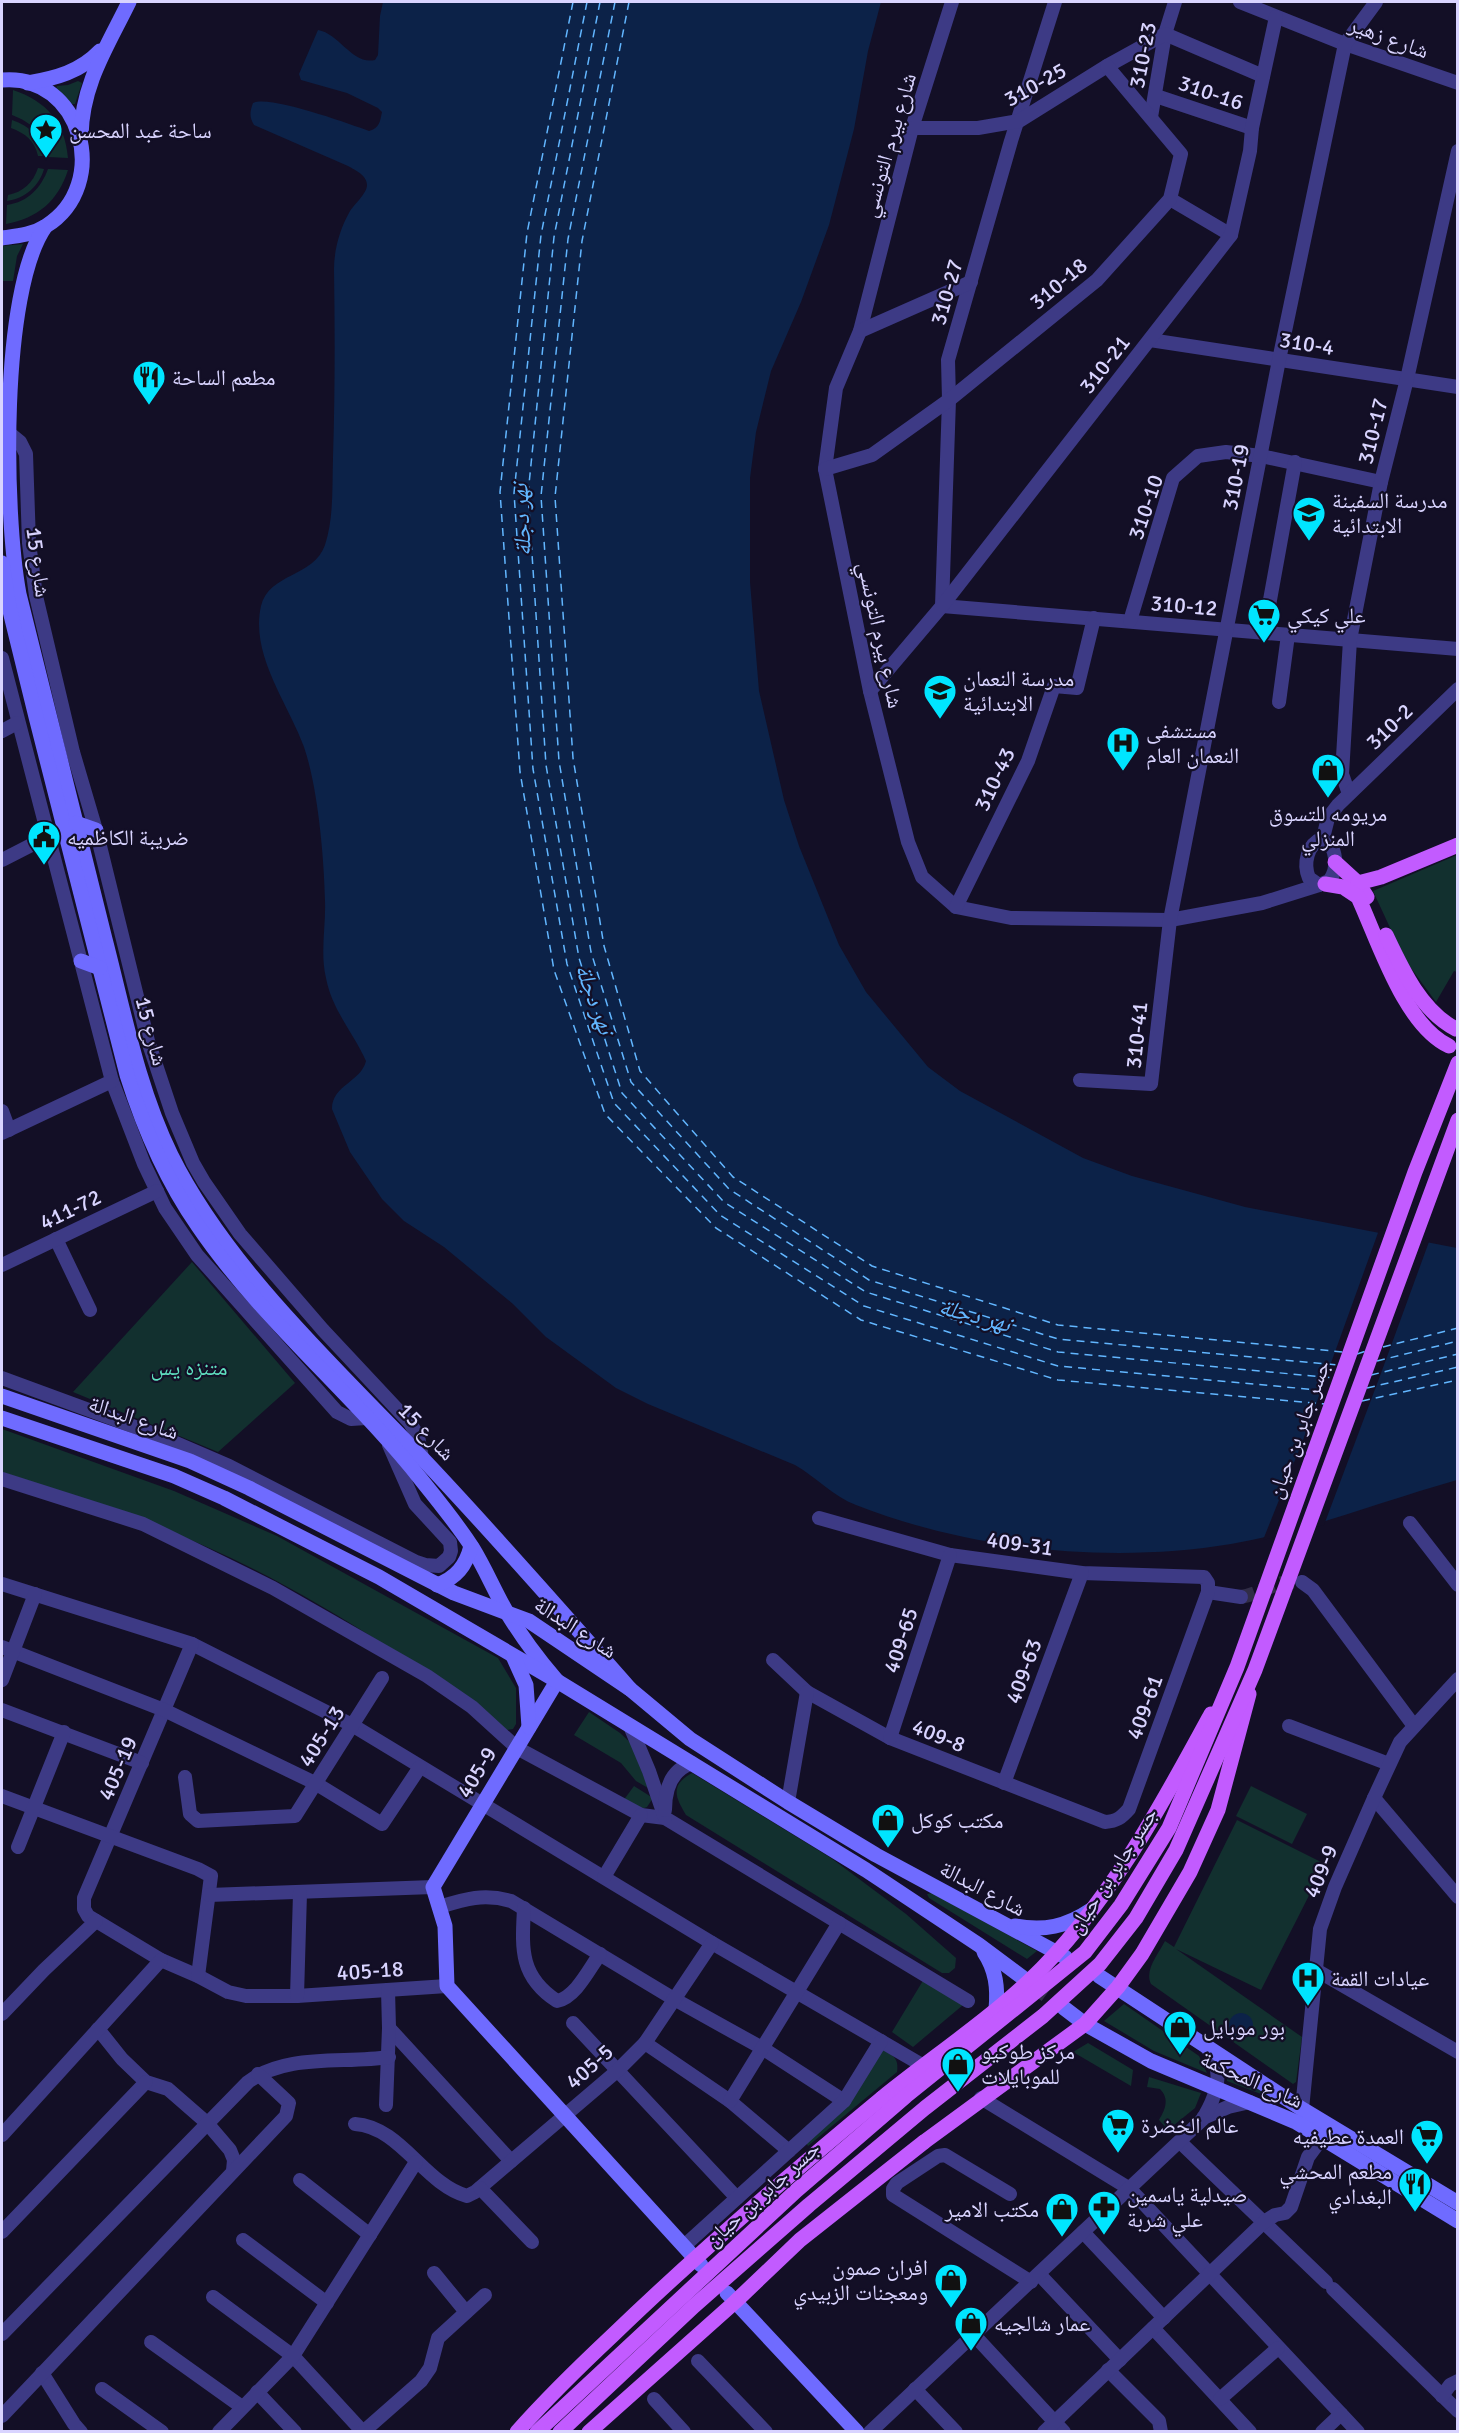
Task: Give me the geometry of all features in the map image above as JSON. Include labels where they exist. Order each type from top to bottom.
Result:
[{"type":"main road","points":[[1358,883],[1382,877],[1458,845]]},
{"type":"main road","points":[[1335,862],[1358,883],[1411,983],[1433,1011],[1456,1029]]},
{"type":"main road","points":[[1322,884],[1343,887],[1358,897],[1402,995],[1430,1034],[1449,1046]]},
{"type":"main road","name":"جسر جابر بن حيان","points":[[537,2432],[797,2190],[906,2096],[1085,1952],[1120,1905],[1169,1828],[1237,1667],[1406,1194],[1458,1063]]},
{"type":"main road","name":"جسر جابر بن حيان","points":[[560,2432],[694,2306],[809,2205],[925,2108],[1043,2016],[1100,1964],[1136,1918],[1176,1850],[1255,1670],[1458,1120]]},
{"type":"main road","points":[[517,2432],[543,2402],[671,2279],[776,2186],[922,2066],[1031,1983],[1061,1955],[1134,1849],[1237,1667]]},
{"type":"main road","points":[[589,2432],[735,2302],[800,2240],[981,2098],[1085,2024],[1118,1987],[1142,1954],[1190,1872],[1218,1810],[1255,1670]]},
{"type":"street","points":[[2,238],[23,236],[45,226],[63,212],[76,192],[83,170],[81,139],[84,103],[93,72],[129,2]]},
{"type":"street","name":"شارع بيرم التونسي","points":[[952,2],[912,128],[860,331],[836,388],[825,469],[870,691],[908,842],[922,877],[956,907]]},
{"type":"street","name":"310-27","points":[[942,606],[949,400],[948,360],[1055,2]]},
{"type":"street","name":"310-23","points":[[1151,117],[1165,34],[1175,2]]},
{"type":"street","points":[[1345,44],[1376,2]]},
{"type":"street","name":"شارع زهير","points":[[1249,3],[1276,17],[1345,44],[1458,83]]},
{"type":"street","name":"310-21","points":[[870,691],[942,606],[1231,235],[1276,17]]},
{"type":"street","points":[[1165,34],[1263,76]]},
{"type":"street","name":"310-25","points":[[912,128],[978,128],[1019,121],[1107,66],[1165,34]]},
{"type":"street","points":[[27,83],[55,78],[76,70],[94,58],[109,43]]},
{"type":"street","name":"310-19","points":[[1170,920],[1279,360],[1345,44]]},
{"type":"street","name":"310-18","points":[[825,469],[872,455],[949,400],[1097,280],[1170,199],[1181,154],[1107,66]]},
{"type":"street","points":[[3,79],[27,83],[46,92],[70,115],[81,139]]},
{"type":"street","name":"310-16","points":[[1156,96],[1252,128]]},
{"type":"street","name":"310-17","points":[[1349,794],[1342,774],[1350,640],[1382,482],[1458,151]]},
{"type":"street","points":[[1170,199],[1231,235]]},
{"type":"street","name":"شارع 15","points":[[45,226],[32,252],[17,304],[12,351],[9,433],[11,538],[15,575],[76,823],[139,1071],[153,1114],[171,1155],[205,1213],[333,1374]]},
{"type":"street","points":[[860,331],[971,282]]},
{"type":"street","name":"310-4","points":[[1150,340],[1458,387]]},
{"type":"street","points":[[9,433],[20,441],[26,454],[27,520],[33,582],[73,752],[96,830],[153,1057],[172,1113],[193,1163],[215,1200],[240,1234],[323,1330],[415,1429],[420,1443],[417,1463]]},
{"type":"street","name":"310-10","points":[[1130,621],[1173,478],[1198,456],[1226,452],[1261,456],[1382,482]]},
{"type":"street","points":[[1264,633],[1295,462]]},
{"type":"street","name":"شارع 15","points":[[2,563],[9,607],[100,968],[136,1103],[158,1157],[198,1227],[229,1268],[417,1463],[471,1546],[507,1612],[530,1648],[557,1681]]},
{"type":"street","name":"310-12","points":[[942,606],[1458,649]]},
{"type":"street","name":"310-43","points":[[956,907],[1028,760],[1054,686],[1077,688],[1094,618]]},
{"type":"street","points":[[1279,702],[1288,635]]},
{"type":"street","points":[[2,658],[17,723],[112,1081],[132,1137],[157,1191],[175,1224],[197,1255],[341,1415],[356,1420],[369,1412],[382,1394]]},
{"type":"street","name":"310-2","points":[[1323,838],[1328,818],[1349,794],[1458,688]]},
{"type":"street","points":[[2,731],[17,723]]},
{"type":"street","points":[[76,823],[96,830]]},
{"type":"street","points":[[2,860],[47,837]]},
{"type":"street","points":[[956,907],[1011,918],[1170,920],[1262,903],[1292,894],[1322,884],[1333,876],[1335,862],[1332,848],[1323,838],[1316,841],[1310,850],[1304,881],[1292,894]]},
{"type":"street","points":[[1306,873],[1311,881],[1322,884]]},
{"type":"street","name":"310-41","points":[[1080,1080],[1151,1084],[1170,920]]},
{"type":"street","points":[[81,961],[100,968]]},
{"type":"street","points":[[2,1111],[5,1131],[112,1081]]},
{"type":"street","name":"411-72","points":[[2,1265],[157,1191]]},
{"type":"street","points":[[56,1239],[90,1310]]},
{"type":"street","points":[[2,1378],[157,1434],[229,1466],[416,1562],[425,1566],[439,1566],[449,1557],[450,1542],[415,1504],[382,1433]]},
{"type":"street","name":"شارع البدالة","points":[[2,1396],[160,1449],[220,1474],[437,1585],[540,1626],[630,1689],[690,1739],[788,1802],[876,1855],[1061,1955]]},
{"type":"street","name":"شارع 15","points":[[369,1412],[382,1433],[494,1535],[630,1689]]},
{"type":"street","name":"شارع البدالة","points":[[2,1418],[140,1463],[199,1486],[331,1551],[512,1654],[866,1870],[979,1945],[1031,1983]]},
{"type":"street","points":[[2,1479],[143,1524],[273,1588],[427,1676],[472,1707],[517,1748],[641,1815],[665,1818],[968,2001]]},
{"type":"street","name":"409-31","points":[[819,1518],[950,1555],[1082,1573],[1204,1577],[1208,1583],[1208,1592]]},
{"type":"street","points":[[1410,1523],[1458,1585]]},
{"type":"street","points":[[437,1585],[460,1570],[469,1555],[471,1546]]},
{"type":"street","name":"409-65","points":[[890,1738],[950,1555]]},
{"type":"street","name":"409-63","points":[[1004,1783],[1082,1573]]},
{"type":"street","points":[[1302,1582],[1313,1590],[1414,1726]]},
{"type":"street","points":[[2,1584],[192,1644],[352,1725],[712,1943],[922,2066]]},
{"type":"street","points":[[1208,1592],[1241,1597]]},
{"type":"street","name":"409-61","points":[[1105,1822],[1121,1818],[1129,1809],[1208,1592]]},
{"type":"street","points":[[2,1680],[7,1649],[35,1594]]},
{"type":"street","name":"405-19","points":[[84,1909],[84,1898],[192,1644]]},
{"type":"street","points":[[7,1649],[164,1710],[315,1784],[382,1824],[420,1767]]},
{"type":"street","points":[[512,1654],[526,1685],[529,1727]]},
{"type":"street","name":"409-8","points":[[773,1660],[807,1692],[890,1738],[1105,1822]]},
{"type":"street","name":"405-13","points":[[185,1777],[190,1814],[198,1821],[295,1816],[382,1678]]},
{"type":"street","name":"409-9","points":[[1302,2109],[1320,1929],[1335,1887],[1400,1743],[1458,1679]]},
{"type":"street","name":"405-9","points":[[433,1887],[557,1681]]},
{"type":"street","points":[[788,1802],[807,1692]]},
{"type":"street","points":[[2,1710],[141,1763]]},
{"type":"street","points":[[630,1726],[665,1818]]},
{"type":"street","points":[[1289,1726],[1389,1764]]},
{"type":"street","points":[[18,1847],[64,1732]]},
{"type":"street","points":[[665,1818],[665,1799],[670,1782],[682,1766],[692,1763]]},
{"type":"street","points":[[2,1796],[111,1835],[211,1876],[198,1976]]},
{"type":"street","points":[[1374,1797],[1458,1898]]},
{"type":"street","points":[[604,1877],[641,1815]]},
{"type":"street","points":[[209,1895],[433,1887],[446,1936],[447,1986],[566,2114],[701,2265]]},
{"type":"street","points":[[297,1996],[300,1893]]},
{"type":"street","points":[[439,1907],[478,1896],[495,1896],[524,1908],[674,1999],[762,2048],[844,2101]]},
{"type":"street","points":[[524,1908],[524,1961],[532,1978],[546,1994],[556,2001],[565,1999],[572,1993],[600,1954]]},
{"type":"street","name":"405-18","points":[[84,1909],[88,1916],[161,1960],[228,1992],[246,1996],[297,1996],[447,1986]]},
{"type":"street","points":[[1002,1924],[1049,1929],[1071,1922],[1091,1910]]},
{"type":"street","points":[[2,2014],[96,1921]]},
{"type":"street","points":[[730,2101],[839,1923]]},
{"type":"street","name":"405-5","points":[[416,2162],[458,2194],[467,2196],[480,2188],[617,2071],[645,2043],[712,1943]]},
{"type":"street","points":[[979,1945],[995,1975],[998,1995],[996,2009]]},
{"type":"street","points":[[2,2134],[161,1960]]},
{"type":"street","points":[[1316,1970],[1458,2052]]},
{"type":"street","name":"شارع المحكمة","points":[[1099,1976],[1302,2109],[1458,2203]]},
{"type":"street","points":[[386,2105],[388,1990]]},
{"type":"street","name":"شارع المحكمة","points":[[1064,2008],[1085,2024],[1151,2061],[1296,2122],[1458,2222]]},
{"type":"street","points":[[573,2023],[737,2199]]},
{"type":"street","points":[[389,2028],[512,2162]]},
{"type":"street","points":[[98,2029],[122,2059],[146,2082],[168,2089],[207,2123],[230,2150],[234,2160],[233,2171]]},
{"type":"street","points":[[684,2246],[844,2101],[881,2041]]},
{"type":"street","points":[[645,2043],[730,2101],[789,2151]]},
{"type":"street","points":[[870,2432],[1202,2120],[1209,2109],[1217,2087],[1217,2066],[1207,2048]]},
{"type":"street","points":[[2,2334],[207,2123],[258,2074],[290,2064],[388,2057]]},
{"type":"street","points":[[2,2416],[286,2116],[289,2103],[258,2074]]},
{"type":"street","points":[[2,2232],[146,2082]]},
{"type":"street","points":[[981,2098],[1130,2188],[1358,2432]]},
{"type":"street","points":[[1202,2120],[1228,2107],[1250,2102]]},
{"type":"street","points":[[222,2430],[293,2356],[416,2162],[378,2130],[366,2125],[355,2124]]},
{"type":"street","points":[[1044,2432],[1059,2426],[1108,2370],[1264,2222],[1275,2215],[1285,2213],[1291,2207],[1308,2157],[1322,2138]]},
{"type":"street","points":[[1180,2142],[1458,2411]]},
{"type":"street","points":[[1010,2194],[945,2155],[930,2161],[897,2183],[893,2189],[893,2195],[1035,2278],[1120,2360]]},
{"type":"street","points":[[300,2180],[369,2235]]},
{"type":"street","points":[[480,2188],[532,2242]]},
{"type":"street","points":[[1083,2232],[1164,2318]]},
{"type":"street","points":[[243,2240],[327,2302]]},
{"type":"street","points":[[434,2273],[466,2312]]},
{"type":"street","points":[[728,2293],[857,2432]]},
{"type":"street","points":[[213,2296],[293,2356],[363,2432],[421,2381],[430,2368],[438,2338],[485,2295]]},
{"type":"street","points":[[1154,2328],[1250,2432]]},
{"type":"street","points":[[974,2334],[1059,2426]]},
{"type":"street","points":[[151,2342],[243,2407]]},
{"type":"street","points":[[1220,2399],[1278,2348]]},
{"type":"street","points":[[698,2361],[766,2432]]},
{"type":"street","points":[[1108,2370],[1159,2421],[1161,2432]]},
{"type":"street","points":[[42,2373],[81,2432]]},
{"type":"street","points":[[1442,2396],[1450,2385],[1458,2381]]},
{"type":"street","points":[[102,2389],[160,2431]]},
{"type":"street","points":[[915,2389],[956,2432]]},
{"type":"street","points":[[257,2392],[295,2432]]},
{"type":"street","points":[[654,2399],[684,2432]]},
{"type":"street","points":[[1322,2432],[1341,2414]]},
{"type":"green space","points":[[78,81],[82,83],[75,104],[72,104],[56,89],[57,86]]},
{"type":"green space","points":[[13,90],[35,100],[52,115],[63,134],[68,158],[48,157],[44,142],[36,130],[25,121],[12,115]]},
{"type":"green space","points":[[12,120],[24,125],[34,133],[41,143],[45,156],[38,156],[29,138],[11,128]]},
{"type":"green space","points":[[38,168],[44,169],[35,186],[26,194],[7,201],[8,195],[18,192],[30,182]]},
{"type":"green space","points":[[48,169],[68,170],[59,191],[37,212],[6,224],[7,205],[21,201],[33,193],[42,182]]},
{"type":"green space","points":[[23,244],[17,256],[13,281],[2,281],[2,246]]},
{"type":"green space","points":[[1457,855],[1457,972],[1454,971],[1436,1002],[1405,960],[1373,891]]},
{"type":"green space","name":"متنزه يس","points":[[192,1262],[295,1383],[218,1452],[73,1392]]},
{"type":"green space","points":[[2,1429],[174,1491],[277,1536],[498,1658],[516,1688],[516,1724],[513,1729],[507,1730],[436,1679],[362,1631],[247,1566],[156,1526],[2,1472]]},
{"type":"green space","points":[[589,1712],[620,1733],[633,1745],[648,1788],[636,1781],[621,1763],[574,1735]]},
{"type":"green space","points":[[692,1773],[831,1858],[906,1914],[956,1958],[955,1968],[949,1973],[942,1973],[686,1815],[679,1803],[677,1792],[680,1782]]},
{"type":"green space","points":[[634,1786],[653,1798],[647,1807],[639,1810],[623,1801]]},
{"type":"green space","points":[[1251,1786],[1307,1814],[1292,1844],[1236,1816]]},
{"type":"green space","points":[[1237,1820],[1325,1864],[1261,1990],[1176,1949],[1302,2037],[1296,2082],[1293,2084],[1151,1984],[1149,1979],[1151,1967],[1165,1941],[1174,1947]]},
{"type":"green space","points":[[932,1893],[1037,1951],[1027,1959],[929,1898],[927,1894]]},
{"type":"green space","points":[[924,1979],[963,2005],[913,2047],[892,2032]]},
{"type":"green space","points":[[1124,2004],[1199,2056],[1207,2073],[1154,2051],[1104,2021]]},
{"type":"green space","points":[[1088,2043],[1133,2070],[1131,2086],[1073,2052]]},
{"type":"green space","points":[[881,2049],[894,2058],[897,2063],[897,2072],[808,2146],[805,2141]]},
{"type":"green space","points":[[1226,2068],[1267,2095],[1227,2081]]},
{"type":"green space","points":[[1149,2077],[1201,2093],[1195,2108],[1168,2130],[1159,2120],[1165,2108],[1165,2097],[1160,2089],[1147,2087]]},
{"type":"water","name":"نهر دجلة","points":[[383,2],[881,2],[868,51],[854,129],[829,225],[801,302],[771,371],[756,432],[750,478],[750,582],[759,691],[784,800],[799,846],[839,945],[866,992],[928,1067],[960,1091],[1083,1158],[1132,1176],[1245,1207],[1457,1248],[1457,1480],[1288,1531],[1231,1544],[1185,1550],[1137,1553],[1041,1549],[946,1533],[856,1505],[795,1465],[648,1404],[616,1388],[546,1337],[513,1304],[444,1247],[404,1221],[382,1199],[350,1152],[332,1109],[337,1094],[359,1074],[366,1061],[338,1011],[326,978],[323,959],[325,910],[323,864],[313,782],[304,747],[266,661],[259,624],[261,606],[266,595],[273,587],[311,563],[325,545],[328,534],[332,491],[335,254],[346,219],[365,192],[367,185],[363,176],[348,166],[254,125],[251,119],[251,109],[253,103],[275,103],[310,111],[369,131],[375,128],[379,124],[382,112],[378,108],[347,93],[301,80],[299,74],[318,30],[333,37],[359,58],[375,60],[378,55]]},
{"type":"water","points":[[1241,2013],[1246,2014],[1252,2020],[1252,2030],[1246,2036],[1241,2037],[1236,2036],[1230,2030],[1229,2025],[1230,2020],[1236,2014]]},
{"type":"pier","points":[[1379,1230],[1430,1239],[1380,1376],[1324,1525],[1263,1540],[1305,1435]]},
{"type":"ferry route","points":[[573,2],[527,233],[500,492],[520,772],[554,970],[605,1114],[716,1228],[861,1320],[1058,1380],[1325,1404]]},
{"type":"ferry route","points":[[587,2],[541,235],[514,493],[533,769],[567,964],[614,1103],[720,1215],[864,1306],[1058,1366],[1329,1391]]},
{"type":"ferry route","points":[[600,2],[554,237],[528,494],[546,765],[579,958],[622,1093],[724,1202],[866,1292],[1058,1352],[1334,1378]]},
{"type":"ferry route","points":[[615,2],[568,239],[541,496],[559,761],[591,952],[631,1082],[729,1189],[869,1280],[1058,1339],[1337,1365]]},
{"type":"ferry route","points":[[629,2],[582,241],[555,497],[573,758],[604,946],[640,1071],[733,1177],[872,1266],[1058,1325],[1343,1352]]},
{"type":"ferry route","points":[[1383,1347],[1458,1328]]},
{"type":"ferry route","points":[[1377,1361],[1458,1341]]},
{"type":"ferry route","points":[[1357,1354],[1366,1351]]},
{"type":"ferry route","points":[[1371,1375],[1458,1354]]},
{"type":"ferry route","points":[[1367,1388],[1458,1367]]},
{"type":"ferry route","points":[[1362,1401],[1458,1380]]},
{"type":"tunnel","points":[[1241,1597],[1282,1583],[1296,1582]]},
{"type":"tunnel","points":[[1034,1986],[1064,2008]]},
{"type":"place","name":"ساحة عبد المحسن","points":[[46,159]]},
{"type":"place","name":"مطعم الساحة","points":[[149,406]]},
{"type":"place","name":"مدرسة السفينة الابتدائية","points":[[1309,542]]},
{"type":"place","name":"علي كيكي","points":[[1264,644]]},
{"type":"place","name":"مدرسة النعمان الابتدائية","points":[[940,720]]},
{"type":"place","name":"مستشفى النعمان العام","points":[[1123,772]]},
{"type":"place","name":"مريومه للتسوق المنزلي","points":[[1328,799]]},
{"type":"place","name":"ضريبة الكاظميه","points":[[44,866]]},
{"type":"place","name":"مكتب كوكل","points":[[888,1849]]},
{"type":"place","name":"عيادات القمة","points":[[1308,2007]]},
{"type":"place","name":"بور موبايل","points":[[1180,2056]]},
{"type":"place","name":"مركز طوكيو للموبايلات","points":[[958,2093]]},
{"type":"place","name":"عالم الخضرة","points":[[1118,2154]]},
{"type":"place","name":"العمدة عطيفيه","points":[[1427,2165]]},
{"type":"place","name":"مطعم المحشي البغدادي","points":[[1415,2213]]},
{"type":"place","name":"صيدلية ياسمين علي شربة","points":[[1104,2236]]},
{"type":"place","name":"مكتب الامير","points":[[1062,2238]]},
{"type":"place","name":"افران صمون ومعجنات الزبيدي","points":[[951,2309]]},
{"type":"place","name":"عمار شالجيه","points":[[971,2352]]}]
